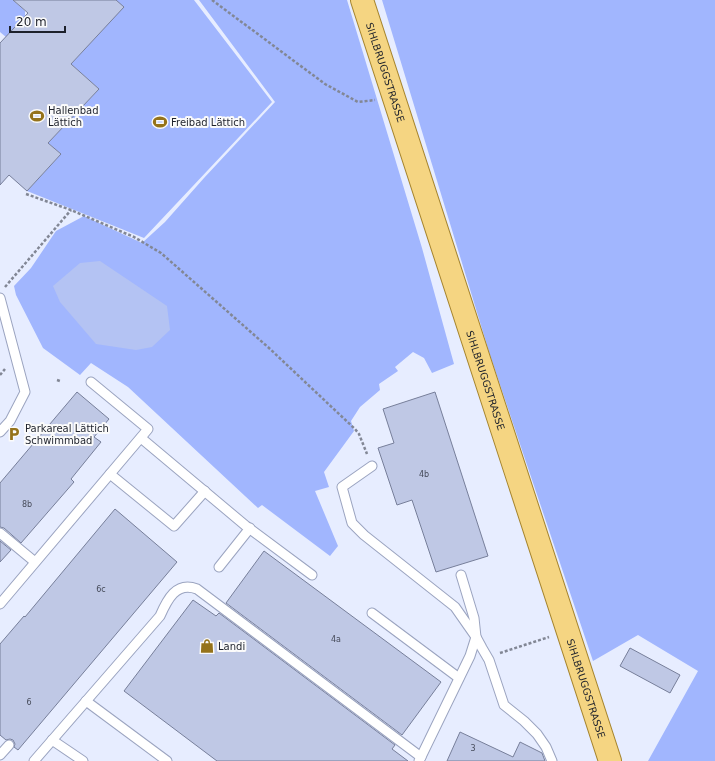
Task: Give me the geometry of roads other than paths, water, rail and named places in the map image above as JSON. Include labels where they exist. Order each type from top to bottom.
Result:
[{"type":"main road","name":"SIHLBRUGGSTRASSE","points":[[362,0],[610,761]]},
{"type":"lane","points":[[0,298],[26,392],[10,421],[0,432]]},
{"type":"lane","points":[[0,604],[148,429],[91,382]]},
{"type":"lane","points":[[141,438],[250,528],[312,575]]},
{"type":"lane","points":[[372,466],[342,487],[352,523],[364,535],[455,608],[476,637],[489,660],[504,705],[537,734],[546,747],[552,761]]},
{"type":"lane","points":[[110,474],[174,526],[205,491]]},
{"type":"lane","points":[[219,567],[250,528]]},
{"type":"lane","points":[[0,533],[35,562]]},
{"type":"lane","points":[[34,761],[160,616],[166,602],[173,593],[189,586],[197,589],[420,759],[470,656],[476,637],[474,618],[461,575]]},
{"type":"lane","points":[[372,613],[459,678]]},
{"type":"lane","points":[[86,702],[167,761]]},
{"type":"lane","points":[[52,740],[83,761]]},
{"type":"lane","points":[[0,755],[9,745]]},
{"type":"place","name":"Hallenbad Lättich","points":[[37,116]]},
{"type":"place","name":"Freibad Lättich","points":[[160,122]]},
{"type":"place","name":"Parkareal Lättich Schwimmbad","points":[[14,434]]},
{"type":"place","name":"Landi","points":[[207,646]]}]
